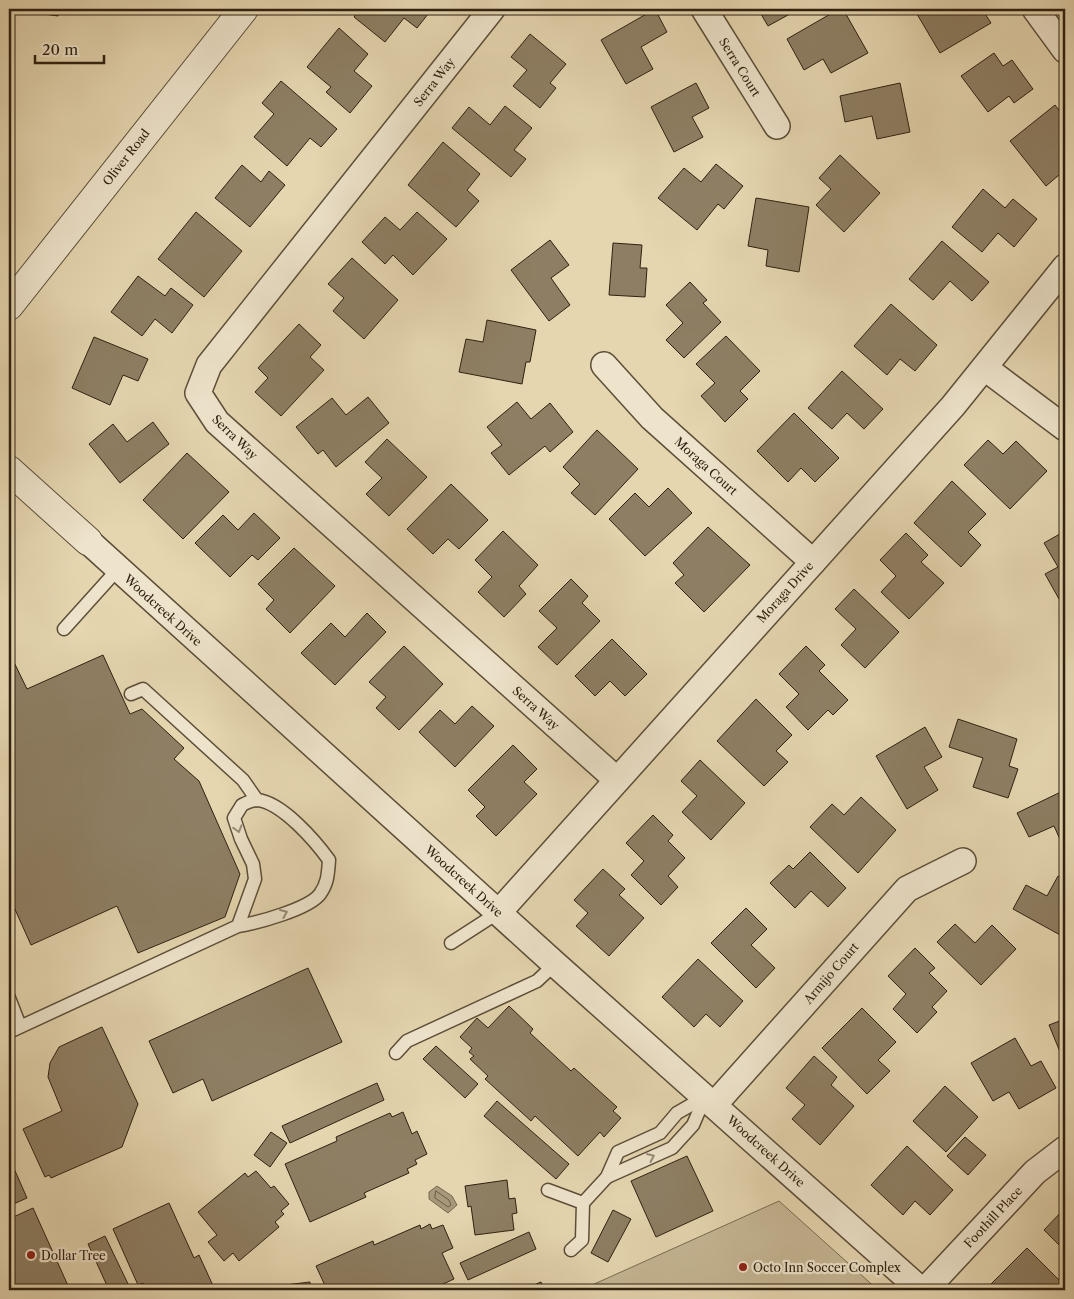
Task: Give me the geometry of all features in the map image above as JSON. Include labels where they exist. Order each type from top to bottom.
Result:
[{"type":"street","name":"Oliver Road","points":[[9,306],[244,9]]},
{"type":"street","name":"Serra Way","points":[[492,9],[209,365],[198,393],[217,422],[617,780]]},
{"type":"street","name":"Serra Court","points":[[704,9],[777,126]]},
{"type":"street","points":[[1035,9],[1065,50]]},
{"type":"street","name":"Moraga Drive","points":[[499,912],[985,368],[1065,267]]},
{"type":"street","name":"Moraga Court","points":[[604,365],[652,418],[813,562]]},
{"type":"street","points":[[985,368],[1065,428]]},
{"type":"street","name":"Woodcreek Drive","points":[[9,470],[555,964],[923,1290]]},
{"type":"street","name":"Armijo Court","points":[[710,1101],[907,889],[963,861]]},
{"type":"street","name":"Foothill Place","points":[[923,1290],[1035,1172],[1065,1149]]},
{"type":"lane","points":[[64,629],[118,568]]},
{"type":"lane","points":[[9,998],[14,1029],[238,926],[261,923],[304,905],[320,896],[328,880],[329,860],[316,842],[274,806],[257,800],[244,780],[143,689],[131,694]]},
{"type":"lane","points":[[238,926],[255,879],[253,864],[240,839],[234,818],[242,805],[257,800]]},
{"type":"lane","points":[[451,943],[499,912]]},
{"type":"lane","points":[[396,1053],[407,1041],[537,981],[555,964]]},
{"type":"lane","points":[[607,1177],[672,1148],[693,1125],[710,1101]]},
{"type":"lane","points":[[571,1250],[582,1240],[584,1203],[607,1177],[618,1152],[660,1133],[677,1113],[710,1101]]},
{"type":"lane","points":[[548,1190],[584,1203]]},
{"type":"shaded area","name":"Octo Inn Soccer Complex","points":[[779,1201],[878,1290],[581,1290]]},
{"type":"water","points":[[437,1186],[452,1196],[457,1205],[448,1213],[429,1199],[429,1192]]},
{"type":"building","points":[[9,9],[59,9],[58,16]]},
{"type":"building","points":[[360,9],[432,9],[417,28],[404,18],[385,42],[354,17]]},
{"type":"building","points":[[655,9],[667,32],[641,47],[653,69],[626,84],[601,40]]},
{"type":"building","points":[[758,9],[799,9],[768,26]]},
{"type":"building","points":[[839,9],[843,9],[868,53],[831,73],[823,59],[804,70],[787,39]]},
{"type":"building","points":[[914,9],[982,9],[991,23],[940,53]]},
{"type":"building","points":[[339,28],[368,54],[354,71],[372,86],[350,113],[326,92],[331,87],[307,67]]},
{"type":"building","points":[[530,34],[566,64],[550,83],[556,88],[540,108],[513,86],[527,70],[511,57]]},
{"type":"building","points":[[994,53],[1003,66],[1012,60],[1033,89],[1014,103],[1009,96],[988,112],[961,76]]},
{"type":"building","points":[[281,81],[337,129],[321,147],[310,138],[287,166],[254,137],[274,114],[262,103]]},
{"type":"building","points":[[696,83],[709,108],[692,117],[703,137],[674,152],[651,107]]},
{"type":"building","points":[[900,83],[910,132],[877,139],[872,116],[845,122],[840,96]]},
{"type":"building","points":[[1055,105],[1065,118],[1065,128],[1059,134],[1065,142],[1065,170],[1046,186],[1010,141]]},
{"type":"building","points":[[505,106],[532,128],[514,150],[526,159],[511,177],[452,128],[469,107],[490,125]]},
{"type":"building","points":[[443,142],[480,174],[467,190],[479,201],[456,227],[408,185]]},
{"type":"building","points":[[840,155],[880,193],[844,232],[816,205],[831,189],[819,178]]},
{"type":"building","points":[[716,164],[743,186],[724,209],[718,204],[697,230],[658,198],[684,168],[701,182]]},
{"type":"building","points":[[242,165],[261,182],[269,171],[285,185],[250,227],[215,198]]},
{"type":"building","points":[[983,189],[1005,208],[1013,199],[1037,219],[1014,247],[998,233],[982,252],[952,227]]},
{"type":"building","points":[[756,198],[809,207],[799,272],[766,266],[768,250],[748,246]]},
{"type":"building","points":[[196,212],[242,251],[204,297],[158,259]]},
{"type":"building","points":[[417,212],[447,239],[413,275],[393,255],[385,264],[362,242],[385,217],[400,230]]},
{"type":"building","points":[[550,240],[569,265],[551,278],[570,305],[549,321],[511,270]]},
{"type":"building","points":[[942,241],[989,282],[972,301],[950,281],[933,300],[909,279]]},
{"type":"building","points":[[613,243],[642,245],[640,268],[647,268],[645,297],[609,295]]},
{"type":"building","points":[[352,258],[398,300],[364,339],[333,311],[344,298],[328,284]]},
{"type":"building","points":[[138,276],[165,296],[171,288],[193,305],[172,333],[155,319],[142,336],[111,312]]},
{"type":"building","points":[[690,282],[707,300],[703,303],[721,322],[684,358],[666,340],[683,323],[666,305]]},
{"type":"building","points":[[891,304],[937,345],[915,371],[900,359],[887,375],[854,346]]},
{"type":"building","points":[[487,320],[536,330],[530,362],[526,362],[522,384],[459,372],[466,339],[483,342]]},
{"type":"building","points":[[299,324],[321,345],[310,357],[324,370],[281,416],[255,392],[268,378],[258,368]]},
{"type":"building","points":[[726,336],[760,371],[740,391],[748,399],[725,422],[701,396],[715,383],[696,364]]},
{"type":"building","points":[[94,337],[148,359],[138,381],[123,375],[110,405],[72,388]]},
{"type":"building","points":[[842,371],[883,409],[864,429],[847,413],[832,429],[808,408]]},
{"type":"building","points":[[368,397],[389,423],[336,467],[323,450],[318,454],[296,427],[332,398],[346,415]]},
{"type":"building","points":[[517,402],[531,419],[550,403],[573,432],[550,452],[545,446],[509,475],[491,453],[502,445],[487,427]]},
{"type":"building","points":[[794,413],[839,458],[815,482],[801,468],[788,482],[757,451]]},
{"type":"building","points":[[153,422],[169,444],[120,483],[89,444],[113,424],[127,442]]},
{"type":"building","points":[[597,430],[638,469],[595,515],[571,493],[580,484],[563,467]]},
{"type":"building","points":[[387,439],[427,477],[389,516],[366,494],[382,478],[365,462]]},
{"type":"building","points":[[988,440],[1003,454],[1016,441],[1047,471],[1010,509],[964,465]]},
{"type":"building","points":[[187,453],[229,492],[183,539],[143,500]]},
{"type":"building","points":[[952,481],[986,514],[968,532],[981,545],[961,567],[914,523]]},
{"type":"building","points":[[451,484],[488,520],[459,549],[448,539],[433,554],[407,529]]},
{"type":"building","points":[[668,488],[692,513],[645,556],[609,519],[635,493],[649,507]]},
{"type":"building","points":[[254,513],[280,538],[258,560],[252,555],[230,577],[195,543],[223,515],[238,530]]},
{"type":"building","points":[[708,527],[750,565],[704,612],[675,583],[684,575],[673,563]]},
{"type":"building","points":[[503,531],[538,565],[519,586],[526,594],[504,617],[478,592],[492,577],[475,560]]},
{"type":"building","points":[[1065,531],[1065,595],[1059,599],[1045,574],[1058,567],[1044,543]]},
{"type":"building","points":[[906,533],[928,555],[921,562],[944,583],[909,619],[881,592],[896,576],[880,560]]},
{"type":"building","points":[[294,548],[335,586],[290,633],[266,609],[274,600],[258,584]]},
{"type":"building","points":[[571,579],[588,596],[582,603],[600,621],[557,665],[538,647],[557,628],[539,611]]},
{"type":"building","points":[[854,589],[899,632],[865,668],[841,645],[856,629],[835,609]]},
{"type":"building","points":[[367,613],[386,632],[335,685],[301,653],[331,623],[345,637]]},
{"type":"building","points":[[612,639],[647,674],[625,696],[610,681],[595,696],[575,676]]},
{"type":"building","points":[[404,646],[443,684],[399,730],[376,708],[386,697],[369,682]]},
{"type":"building","points":[[806,646],[825,665],[819,671],[848,700],[833,715],[828,710],[808,730],[786,707],[799,694],[779,674]]},
{"type":"building","points":[[9,652],[27,689],[103,655],[130,714],[142,709],[184,748],[174,759],[199,781],[240,874],[225,917],[138,953],[117,906],[31,945],[9,896]]},
{"type":"building","points":[[756,699],[792,735],[776,751],[788,762],[764,786],[717,741]]},
{"type":"building","points":[[472,706],[494,726],[455,767],[419,732],[440,710],[455,724]]},
{"type":"building","points":[[958,719],[1017,739],[1009,766],[1018,769],[1008,798],[973,787],[983,758],[949,747]]},
{"type":"building","points":[[925,727],[942,757],[924,767],[938,790],[907,809],[876,756]]},
{"type":"building","points":[[513,745],[537,769],[524,782],[537,794],[496,836],[476,816],[485,807],[468,790]]},
{"type":"building","points":[[700,760],[745,803],[711,840],[682,812],[697,796],[681,781]]},
{"type":"building","points":[[1065,790],[1065,845],[1063,846],[1054,826],[1029,837],[1017,813]]},
{"type":"building","points":[[861,797],[896,830],[858,873],[810,827],[832,804],[844,815]]},
{"type":"building","points":[[653,815],[673,835],[668,841],[685,858],[668,876],[678,887],[661,905],[631,875],[644,861],[626,843]]},
{"type":"building","points":[[810,852],[846,888],[828,907],[811,891],[795,908],[770,883],[789,865],[793,869]]},
{"type":"building","points":[[603,869],[625,889],[619,895],[644,918],[609,956],[576,926],[588,913],[574,900]]},
{"type":"building","points":[[1058,876],[1065,880],[1065,929],[1062,936],[1013,909],[1026,885],[1047,896]]},
{"type":"building","points":[[746,908],[767,929],[751,945],[775,968],[756,988],[711,943]]},
{"type":"building","points":[[955,924],[975,943],[992,925],[1016,949],[981,985],[937,942]]},
{"type":"building","points":[[915,948],[935,968],[929,973],[947,991],[932,1007],[937,1012],[917,1033],[893,1009],[906,994],[888,976]]},
{"type":"building","points":[[698,959],[743,1001],[720,1027],[706,1014],[694,1027],[662,997]]},
{"type":"building","points":[[308,968],[342,1042],[212,1101],[203,1079],[173,1093],[149,1041]]},
{"type":"building","points":[[509,1006],[533,1029],[530,1033],[571,1071],[574,1068],[617,1107],[613,1111],[621,1118],[604,1137],[600,1132],[578,1156],[535,1116],[531,1121],[485,1079],[488,1076],[470,1059],[474,1056],[469,1052],[472,1048],[460,1037],[477,1018],[488,1028]]},
{"type":"building","points":[[862,1008],[896,1042],[878,1060],[890,1071],[867,1094],[822,1048]]},
{"type":"building","points":[[1065,1019],[1065,1064],[1049,1025]]},
{"type":"building","points":[[102,1027],[138,1104],[122,1147],[51,1178],[49,1175],[45,1177],[23,1129],[62,1111],[48,1077],[50,1063],[59,1047]]},
{"type":"building","points":[[1015,1038],[1031,1066],[1041,1061],[1056,1088],[1019,1109],[1009,1092],[993,1101],[971,1063]]},
{"type":"building","points":[[436,1046],[478,1084],[465,1098],[423,1059]]},
{"type":"building","points":[[814,1056],[837,1077],[831,1085],[854,1106],[820,1145],[792,1119],[805,1105],[786,1088]]},
{"type":"building","points":[[377,1083],[384,1100],[290,1143],[282,1126]]},
{"type":"building","points":[[945,1086],[978,1117],[946,1152],[913,1121]]},
{"type":"building","points":[[497,1101],[569,1164],[556,1179],[484,1116]]},
{"type":"building","points":[[403,1112],[412,1134],[417,1131],[427,1154],[415,1160],[417,1164],[407,1169],[409,1173],[364,1193],[366,1197],[310,1222],[285,1164],[337,1141],[336,1137],[390,1113],[392,1117]]},
{"type":"building","points":[[271,1132],[287,1143],[270,1167],[254,1155]]},
{"type":"building","points":[[965,1137],[986,1155],[968,1175],[947,1156]]},
{"type":"building","points":[[907,1146],[953,1190],[930,1215],[915,1201],[903,1215],[871,1185]]},
{"type":"building","points":[[687,1156],[713,1211],[656,1237],[631,1181]]},
{"type":"building","points":[[9,1157],[27,1198],[9,1206]]},
{"type":"building","points":[[256,1171],[271,1188],[274,1186],[289,1204],[281,1211],[284,1214],[275,1222],[279,1227],[239,1261],[233,1253],[224,1261],[208,1242],[217,1235],[198,1212],[245,1173],[248,1177]]},
{"type":"building","points":[[507,1180],[509,1199],[515,1198],[517,1213],[512,1214],[514,1230],[475,1235],[471,1206],[468,1207],[465,1186]]},
{"type":"building","points":[[169,1203],[194,1258],[199,1255],[215,1290],[147,1290],[143,1283],[138,1285],[113,1229]]},
{"type":"building","name":"Dollar Tree","points":[[33,1208],[70,1290],[9,1290],[9,1219]]},
{"type":"building","points":[[1065,1208],[1065,1249],[1064,1250],[1044,1230]]},
{"type":"building","points":[[613,1210],[631,1219],[608,1262],[591,1253]]},
{"type":"building","points":[[430,1224],[432,1229],[443,1225],[453,1248],[442,1253],[454,1279],[430,1290],[327,1290],[316,1266],[373,1241],[374,1245],[420,1225],[421,1229]]},
{"type":"building","points":[[529,1232],[536,1249],[468,1280],[460,1263]]},
{"type":"building","points":[[105,1236],[130,1288],[125,1290],[109,1290],[88,1244]]},
{"type":"building","points":[[1027,1248],[1061,1282],[1053,1290],[991,1290],[988,1287]]},
{"type":"building","points":[[310,1282],[311,1290],[260,1290],[260,1288]]},
{"type":"building","points":[[541,1282],[545,1290],[522,1290]]},
{"type":"place","name":"Dollar Tree","points":[[31,1255]]},
{"type":"place","name":"Octo Inn Soccer Complex","points":[[743,1267]]}]
